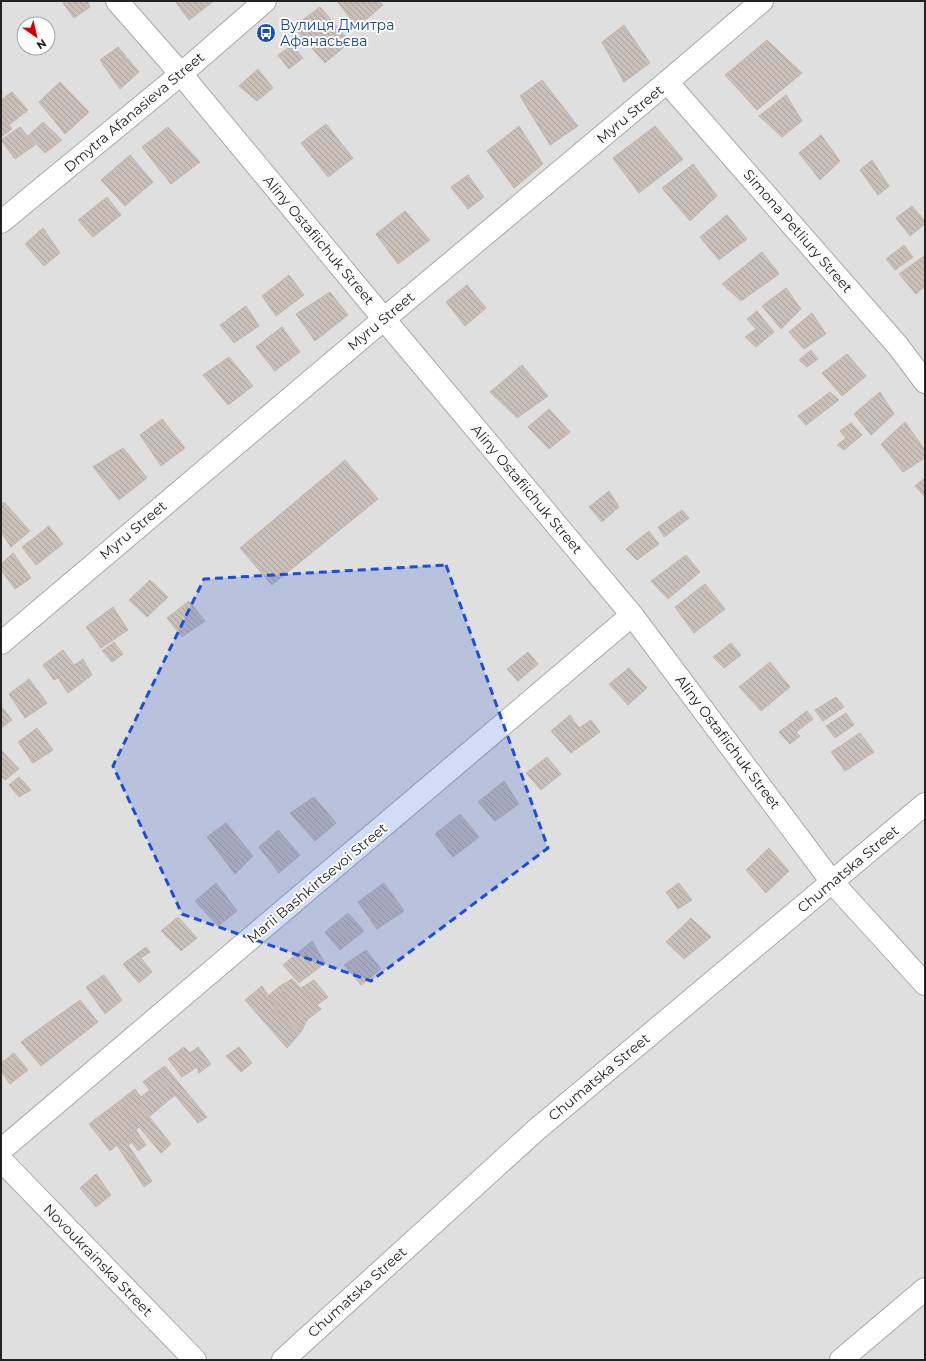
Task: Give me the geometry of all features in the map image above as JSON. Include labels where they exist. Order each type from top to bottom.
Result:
[{"type":"street","name":"Aliny Ostafiichuk Street","points":[[118,1],[182,74],[632,615],[832,882],[925,984]]},
{"type":"street","name":"Dmytra Afanasieva Street","points":[[1,222],[182,74],[265,1]]},
{"type":"street","name":"Myru Street","points":[[1,642],[762,1]]},
{"type":"street","name":"Simona Petliury Street","points":[[667,82],[898,346],[925,382]]},
{"type":"street","name":"Marii Bashkirtsevoi Street","points":[[1,1150],[632,615]]},
{"type":"street","name":"Chumatska Street","points":[[283,1360],[536,1130],[925,804]]},
{"type":"street","name":"Novoukrainska Street","points":[[1,1160],[195,1360]]},
{"type":"street","points":[[841,1360],[925,1289]]},
{"type":"highlighted area","points":[[446,565],[548,848],[371,981],[182,914],[113,766],[204,579]]},
{"type":"shaded area","points":[[1,1],[925,1],[925,1360],[1,1360]]},
{"type":"building","points":[[66,1],[87,1],[90,7],[74,18],[63,3]]},
{"type":"building","points":[[175,1],[214,1],[189,20]]},
{"type":"building","points":[[337,1],[379,1],[383,5],[357,27]]},
{"type":"building","points":[[320,7],[350,42],[325,63],[293,27]]},
{"type":"building","points":[[624,25],[650,63],[624,82],[602,42]]},
{"type":"building","points":[[767,40],[802,73],[757,110],[725,75]]},
{"type":"building","points":[[292,45],[303,58],[289,69],[278,55]]},
{"type":"building","points":[[118,47],[139,72],[120,89],[100,60]]},
{"type":"building","points":[[258,69],[273,88],[257,101],[239,86]]},
{"type":"building","points":[[542,80],[578,126],[550,145],[520,96]]},
{"type":"building","points":[[60,82],[89,112],[65,134],[39,102]]},
{"type":"building","points":[[12,92],[28,110],[9,125],[12,129],[1,137],[1,100]]},
{"type":"building","points":[[786,95],[802,121],[782,137],[759,116]]},
{"type":"building","points":[[43,122],[62,140],[45,153],[28,136]]},
{"type":"building","points":[[326,124],[353,158],[328,177],[301,143]]},
{"type":"building","points":[[519,126],[543,164],[514,188],[487,151]]},
{"type":"building","points":[[655,126],[683,159],[639,193],[613,158]]},
{"type":"building","points":[[20,127],[35,145],[15,159],[1,140]]},
{"type":"building","points":[[168,127],[200,162],[171,184],[142,147]]},
{"type":"building","points":[[821,135],[840,161],[820,180],[799,153]]},
{"type":"building","points":[[130,155],[153,182],[125,206],[101,180]]},
{"type":"building","points":[[872,160],[889,186],[878,195],[860,170]]},
{"type":"building","points":[[693,164],[717,196],[690,221],[662,188]]},
{"type":"building","points":[[468,175],[484,197],[468,209],[451,187]]},
{"type":"building","points":[[107,197],[121,215],[93,237],[78,220]]},
{"type":"building","points":[[912,206],[925,221],[925,224],[910,236],[896,218]]},
{"type":"building","points":[[405,211],[430,240],[398,264],[376,234]]},
{"type":"building","points":[[727,215],[747,239],[719,260],[700,237]]},
{"type":"building","points":[[43,228],[60,253],[44,266],[25,244]]},
{"type":"building","points":[[904,245],[913,257],[895,270],[886,259]]},
{"type":"building","points":[[762,252],[779,274],[741,301],[722,284]]},
{"type":"building","points":[[924,256],[925,286],[916,294],[899,274]]},
{"type":"building","points":[[289,275],[304,295],[276,316],[262,296]]},
{"type":"building","points":[[467,285],[486,308],[465,326],[446,302]]},
{"type":"building","points":[[786,288],[801,309],[781,329],[762,306]]},
{"type":"building","points":[[330,292],[348,315],[315,341],[296,314]]},
{"type":"building","points":[[246,306],[259,326],[234,343],[220,325]]},
{"type":"building","points":[[757,311],[774,332],[756,347],[745,337],[756,329],[747,319]]},
{"type":"building","points":[[812,313],[826,334],[804,349],[789,332]]},
{"type":"building","points":[[282,327],[300,352],[275,371],[256,347]]},
{"type":"building","points":[[811,350],[818,359],[807,367],[799,360]]},
{"type":"building","points":[[847,354],[866,376],[842,396],[822,373]]},
{"type":"building","points":[[229,357],[253,386],[228,405],[203,375]]},
{"type":"building","points":[[522,365],[548,396],[517,418],[490,392]]},
{"type":"building","points":[[830,392],[839,400],[806,425],[798,416]]},
{"type":"building","points":[[880,392],[894,414],[871,435],[854,414]]},
{"type":"building","points":[[549,409],[570,432],[549,449],[528,427]]},
{"type":"building","points":[[162,419],[185,448],[161,466],[140,435]]},
{"type":"building","points":[[905,422],[925,450],[925,458],[903,472],[881,444]]},
{"type":"building","points":[[851,423],[862,435],[844,450],[837,445],[846,438],[840,431]]},
{"type":"building","points":[[123,448],[147,478],[119,500],[93,467]]},
{"type":"building","points":[[345,460],[378,499],[272,585],[240,548]]},
{"type":"building","points":[[925,478],[925,497],[915,486]]},
{"type":"building","points":[[609,491],[619,507],[602,522],[589,507]]},
{"type":"building","points":[[4,502],[30,531],[11,547],[1,532],[1,504]]},
{"type":"building","points":[[682,510],[689,518],[664,537],[658,527]]},
{"type":"building","points":[[49,526],[63,544],[36,565],[22,547]]},
{"type":"building","points":[[649,531],[659,544],[637,560],[626,549]]},
{"type":"building","points":[[13,553],[31,578],[15,589],[1,570],[1,564]]},
{"type":"building","points":[[686,555],[700,572],[668,599],[651,581]]},
{"type":"building","points":[[150,580],[168,597],[147,617],[129,600]]},
{"type":"building","points":[[705,584],[725,609],[694,633],[675,607]]},
{"type":"building","points":[[189,601],[205,621],[182,637],[167,618]]},
{"type":"building","points":[[113,607],[128,630],[101,648],[86,627]]},
{"type":"building","points":[[114,642],[123,654],[112,662],[102,651]]},
{"type":"building","points":[[731,643],[741,655],[724,668],[713,657]]},
{"type":"building","points":[[63,650],[74,665],[83,659],[92,675],[68,693],[58,678],[54,680],[43,665]]},
{"type":"building","points":[[528,652],[538,664],[518,681],[507,669]]},
{"type":"building","points":[[770,662],[790,687],[761,711],[739,687]]},
{"type":"building","points":[[629,668],[647,688],[628,705],[609,684]]},
{"type":"building","points":[[29,679],[47,703],[25,718],[9,694]]},
{"type":"building","points":[[836,697],[844,707],[823,721],[815,710]]},
{"type":"building","points":[[2,707],[12,720],[1,728],[1,708]]},
{"type":"building","points":[[807,711],[813,719],[796,732],[800,736],[790,744],[779,732]]},
{"type":"building","points":[[846,713],[854,725],[835,738],[826,726]]},
{"type":"building","points":[[570,715],[579,728],[591,720],[600,732],[571,753],[551,731]]},
{"type":"building","points":[[37,728],[53,750],[33,763],[18,742]]},
{"type":"building","points":[[860,733],[874,752],[845,771],[831,752]]},
{"type":"building","points":[[2,751],[19,769],[5,780],[1,776]]},
{"type":"building","points":[[547,757],[561,774],[541,790],[526,773]]},
{"type":"building","points":[[19,777],[31,790],[19,797],[9,785]]},
{"type":"building","points":[[504,781],[519,804],[495,821],[478,802]]},
{"type":"building","points":[[314,797],[336,823],[315,841],[290,813]]},
{"type":"building","points":[[460,814],[479,837],[453,857],[435,834]]},
{"type":"building","points":[[226,823],[253,856],[235,874],[207,837]]},
{"type":"building","points":[[278,830],[300,855],[279,873],[259,847]]},
{"type":"building","points":[[769,848],[789,871],[766,893],[746,870]]},
{"type":"building","points":[[216,883],[237,911],[218,926],[195,901]]},
{"type":"building","points":[[384,883],[404,911],[377,929],[358,902]]},
{"type":"building","points":[[679,883],[692,900],[678,909],[666,892]]},
{"type":"building","points":[[348,913],[364,931],[340,950],[325,932]]},
{"type":"building","points":[[178,917],[197,938],[181,951],[161,931]]},
{"type":"building","points":[[691,918],[711,937],[684,959],[666,942]]},
{"type":"building","points":[[312,941],[325,963],[299,983],[283,965]]},
{"type":"building","points":[[146,947],[150,952],[141,958],[152,972],[139,983],[123,964]]},
{"type":"building","points":[[366,950],[381,969],[361,985],[344,965]]},
{"type":"building","points":[[104,975],[122,1000],[105,1014],[86,987]]},
{"type":"building","points":[[292,979],[321,1009],[307,1020],[289,1005],[280,986]]},
{"type":"building","points":[[314,980],[328,997],[317,1005],[301,988]]},
{"type":"building","points":[[262,986],[280,1014],[301,1032],[287,1048],[245,1000]]},
{"type":"building","points":[[280,986],[289,1005],[307,1020],[301,1032],[280,1014],[268,996]]},
{"type":"building","points":[[80,1000],[98,1022],[41,1066],[21,1042]]},
{"type":"building","points":[[184,1047],[190,1053],[198,1047],[211,1064],[199,1073],[197,1067],[182,1077],[168,1059]]},
{"type":"building","points":[[239,1047],[252,1063],[241,1072],[226,1056]]},
{"type":"building","points":[[14,1053],[28,1070],[10,1084],[1,1071],[1,1063]]},
{"type":"building","points":[[165,1066],[207,1117],[198,1123],[156,1072]]},
{"type":"building","points":[[156,1072],[175,1095],[150,1116],[130,1093],[135,1089],[141,1097],[150,1090],[143,1082]]},
{"type":"building","points":[[130,1093],[171,1144],[161,1153],[118,1102]]},
{"type":"building","points":[[118,1102],[139,1127],[110,1151],[89,1124]]},
{"type":"building","points":[[136,1130],[146,1145],[138,1151],[132,1142],[128,1145],[152,1181],[144,1187],[117,1145]]},
{"type":"building","points":[[96,1174],[111,1195],[96,1207],[80,1188]]},
{"type":"place","name":"Вулиця Дмитра Афанасьєва","points":[[266,33]]}]
